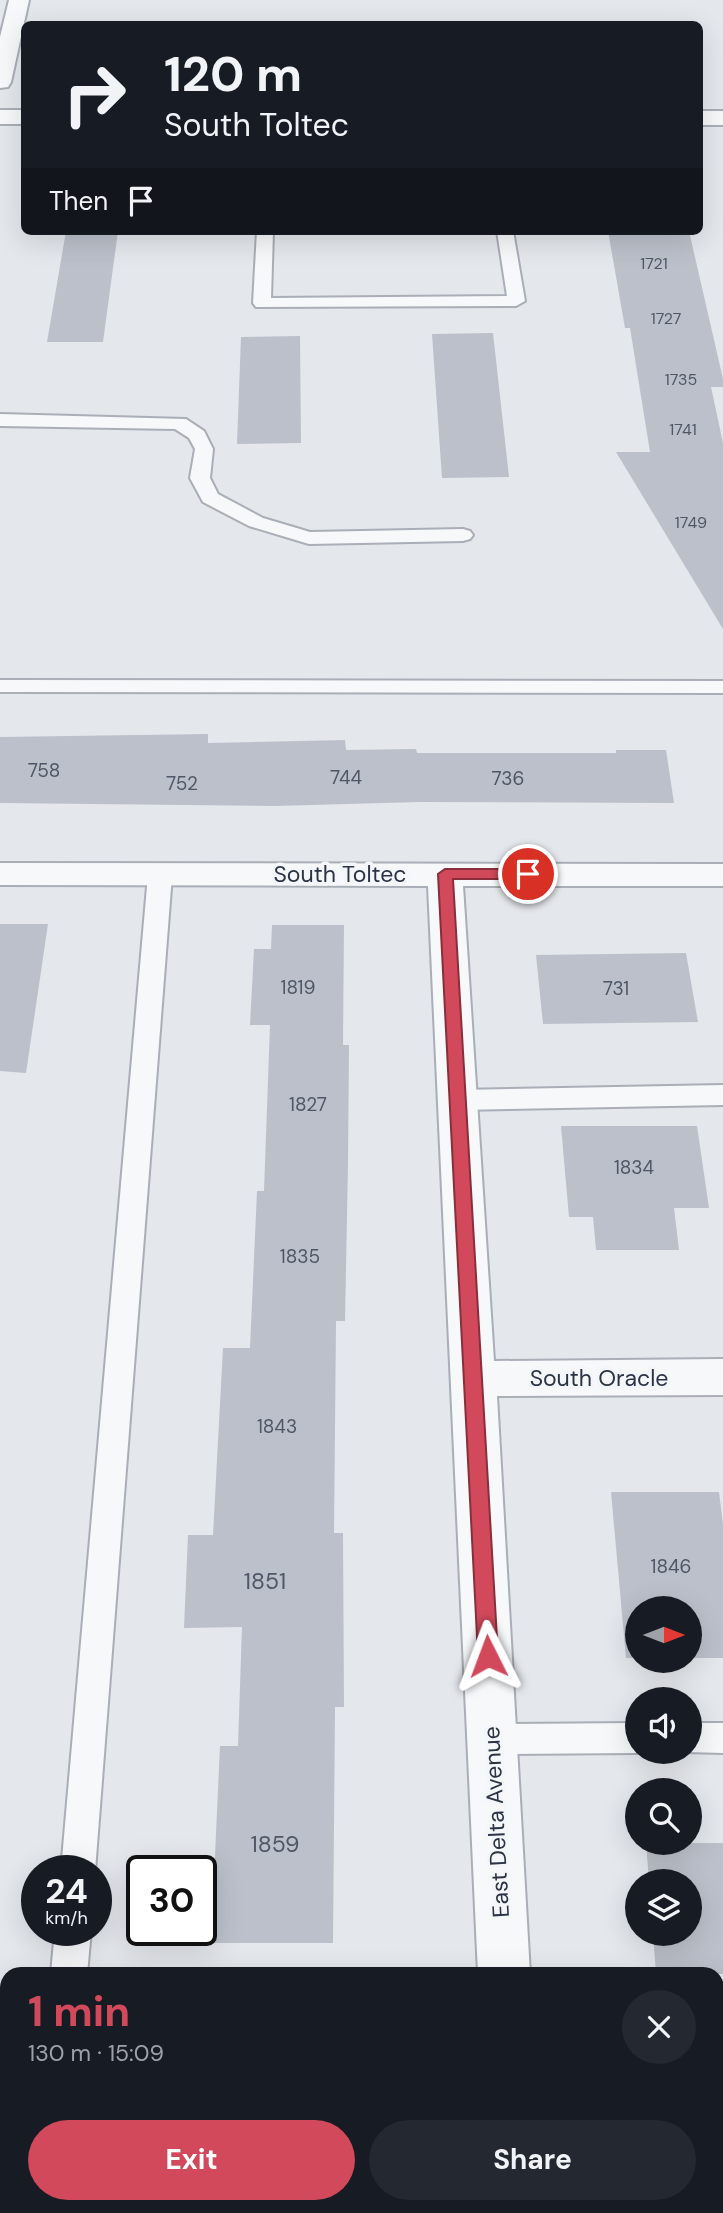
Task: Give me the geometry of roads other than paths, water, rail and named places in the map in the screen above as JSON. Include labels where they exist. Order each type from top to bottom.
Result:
[{"type":"street","points":[[0,82],[19,0]]},
{"type":"street","points":[[0,117],[21,117]]},
{"type":"street","points":[[703,118],[723,118]]},
{"type":"street","name":"South Toltec","points":[[0,874],[723,875]]},
{"type":"street","name":"East Delta Avenue","points":[[445,874],[504,1967]]},
{"type":"street","name":"South Oracle","points":[[474,1379],[723,1377]]},
{"type":"lane","points":[[265,235],[262,303],[516,301],[506,235]]},
{"type":"lane","points":[[0,420],[179,423],[197,435],[204,449],[200,478],[210,498],[256,522],[309,538],[463,535]]},
{"type":"lane","points":[[0,686],[723,687]]},
{"type":"lane","points":[[79,1855],[160,875]]},
{"type":"lane","points":[[459,1100],[723,1095]]},
{"type":"lane","points":[[492,1739],[625,1738]]},
{"type":"lane","points":[[702,1738],[723,1738]]},
{"type":"lane","points":[[70,1967],[72,1946]]}]
